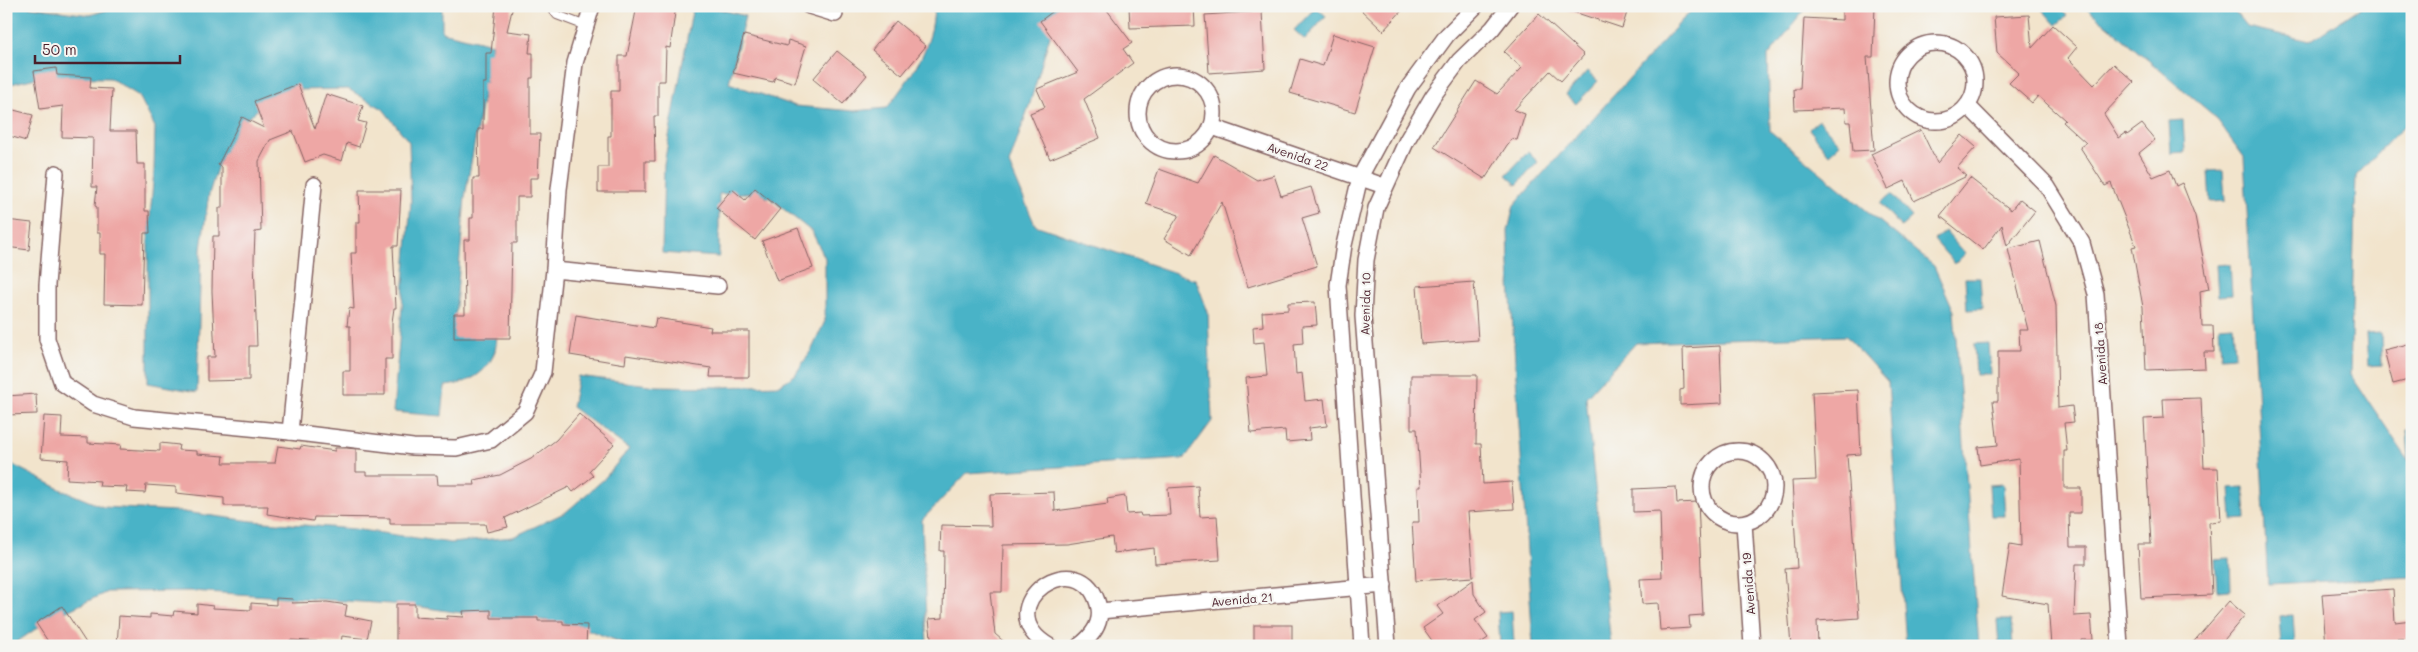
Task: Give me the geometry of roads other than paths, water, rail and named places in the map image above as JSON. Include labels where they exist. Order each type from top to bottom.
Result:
[{"type":"street","points":[[56,173],[47,285],[46,339],[62,383],[93,404],[134,417],[290,432],[412,447],[456,448],[491,440],[525,412],[543,372],[554,270],[559,189],[575,63],[592,6]]},
{"type":"street","points":[[809,6],[835,14]]},
{"type":"street","name":"Avenida 10","points":[[1362,646],[1338,285],[1344,245],[1360,177],[1408,88],[1447,35],[1476,6]]},
{"type":"street","name":"Avenida 10","points":[[1388,646],[1363,316],[1366,260],[1376,208],[1384,186],[1407,140],[1433,96],[1458,61],[1492,29],[1510,6]]},
{"type":"street","points":[[1931,42],[1946,43],[1960,50],[1970,62],[1976,76],[1975,92],[1968,106],[1956,116],[1942,121],[1926,120],[1912,113],[1902,102],[1896,87],[1897,71],[1904,58],[1916,47],[1931,42]]},
{"type":"street","points":[[1176,75],[1191,77],[1203,86],[1211,98],[1214,113],[1212,127],[1203,139],[1191,148],[1176,151],[1162,148],[1149,140],[1141,127],[1138,113],[1141,98],[1149,86],[1162,78],[1176,75]]},
{"type":"street","name":"Avenida 18","points":[[1968,106],[2047,186],[2082,243],[2096,294],[2120,646]]},
{"type":"street","name":"Avenida 22","points":[[1212,127],[1384,186]]},
{"type":"street","points":[[290,432],[314,185]]},
{"type":"street","points":[[554,270],[718,286]]},
{"type":"street","points":[[1732,451],[1747,452],[1760,458],[1769,468],[1774,482],[1774,496],[1768,508],[1757,518],[1744,523],[1729,522],[1716,516],[1707,506],[1702,493],[1702,479],[1708,466],[1719,456],[1732,451]]},
{"type":"street","name":"Avenida 19","points":[[1744,523],[1752,646]]},
{"type":"street","points":[[1049,646],[1039,640],[1030,628],[1027,615],[1029,600],[1037,589],[1048,580],[1062,577],[1076,579],[1088,586],[1096,598],[1100,611],[1098,625],[1090,637],[1079,646]]},
{"type":"street","name":"Avenida 21","points":[[1100,611],[1384,585]]},
{"type":"lane","points":[[550,6],[557,15],[586,26]]},
{"type":"water","points":[[6,6],[24,6],[90,15],[120,6],[442,6],[442,32],[492,44],[465,197],[455,318],[498,328],[495,350],[485,369],[467,381],[445,386],[442,416],[393,412],[411,202],[409,142],[383,109],[348,89],[295,90],[269,100],[243,122],[218,165],[209,194],[201,249],[197,392],[148,383],[148,241],[154,171],[155,127],[139,96],[110,78],[40,77],[11,84],[6,88]]},
{"type":"water","points":[[693,6],[708,6],[745,16],[729,83],[795,106],[854,111],[887,108],[920,61],[930,36],[934,6],[1061,6],[1057,12],[1030,103],[1009,164],[1035,225],[1196,280],[1208,312],[1212,421],[1184,459],[967,473],[922,520],[927,646],[631,646],[575,625],[529,618],[496,618],[407,605],[191,591],[107,592],[50,619],[11,646],[6,646],[6,459],[15,466],[62,490],[103,507],[175,511],[252,521],[354,529],[451,543],[513,537],[566,512],[603,480],[629,449],[572,407],[578,376],[657,386],[721,387],[779,385],[795,375],[812,349],[825,321],[825,258],[812,232],[770,198],[744,193],[719,194],[719,257],[662,253],[664,164]]},
{"type":"water","points":[[1695,6],[1808,6],[1768,56],[1770,131],[1934,266],[1954,311],[1979,646],[1906,646],[1888,382],[1846,336],[1636,343],[1586,397],[1611,646],[1533,646],[1509,266],[1508,231],[1514,205]]},
{"type":"water","points":[[2039,6],[2058,6],[2067,16],[2056,25]]},
{"type":"water","points":[[2084,6],[2230,6],[2247,27],[2310,41],[2363,6],[2412,6],[2412,117],[2356,176],[2350,374],[2409,461],[2407,430],[2412,430],[2412,462],[2410,462],[2412,466],[2412,577],[2268,584],[2244,157],[2212,114]]},
{"type":"water","points":[[1316,7],[1326,16],[1305,40],[1294,30]]},
{"type":"water","points":[[1587,71],[1598,81],[1576,104],[1566,95]]},
{"type":"water","points":[[1819,120],[1840,144],[1829,154],[1809,129]]},
{"type":"water","points":[[2183,120],[2185,152],[2171,153],[2169,121]]},
{"type":"water","points":[[1528,152],[1538,162],[1517,185],[1506,175]]},
{"type":"water","points":[[2223,170],[2225,201],[2210,202],[2208,171]]},
{"type":"water","points":[[1891,194],[1912,217],[1901,227],[1880,203]]},
{"type":"water","points":[[1945,231],[1965,254],[1955,264],[1934,240]]},
{"type":"water","points":[[2230,264],[2232,295],[2218,296],[2216,265]]},
{"type":"water","points":[[1965,278],[1980,278],[1982,309],[1967,310]]},
{"type":"water","points":[[2233,325],[2235,356],[2221,357],[2219,326]]},
{"type":"water","points":[[2381,333],[2382,365],[2368,366],[2366,334]]},
{"type":"water","points":[[1988,343],[1990,374],[1976,375],[1974,344]]},
{"type":"water","points":[[2003,484],[2005,516],[1991,516],[1989,485]]},
{"type":"water","points":[[2244,487],[2246,519],[2232,520],[2230,488]]},
{"type":"water","points":[[2230,558],[2231,590],[2217,591],[2215,559]]},
{"type":"water","points":[[1512,611],[1514,643],[1500,644],[1498,612]]},
{"type":"water","points":[[2293,615],[2295,646],[2281,646],[2279,616]]},
{"type":"water","points":[[1997,620],[2011,620],[2013,646],[1999,646]]}]
